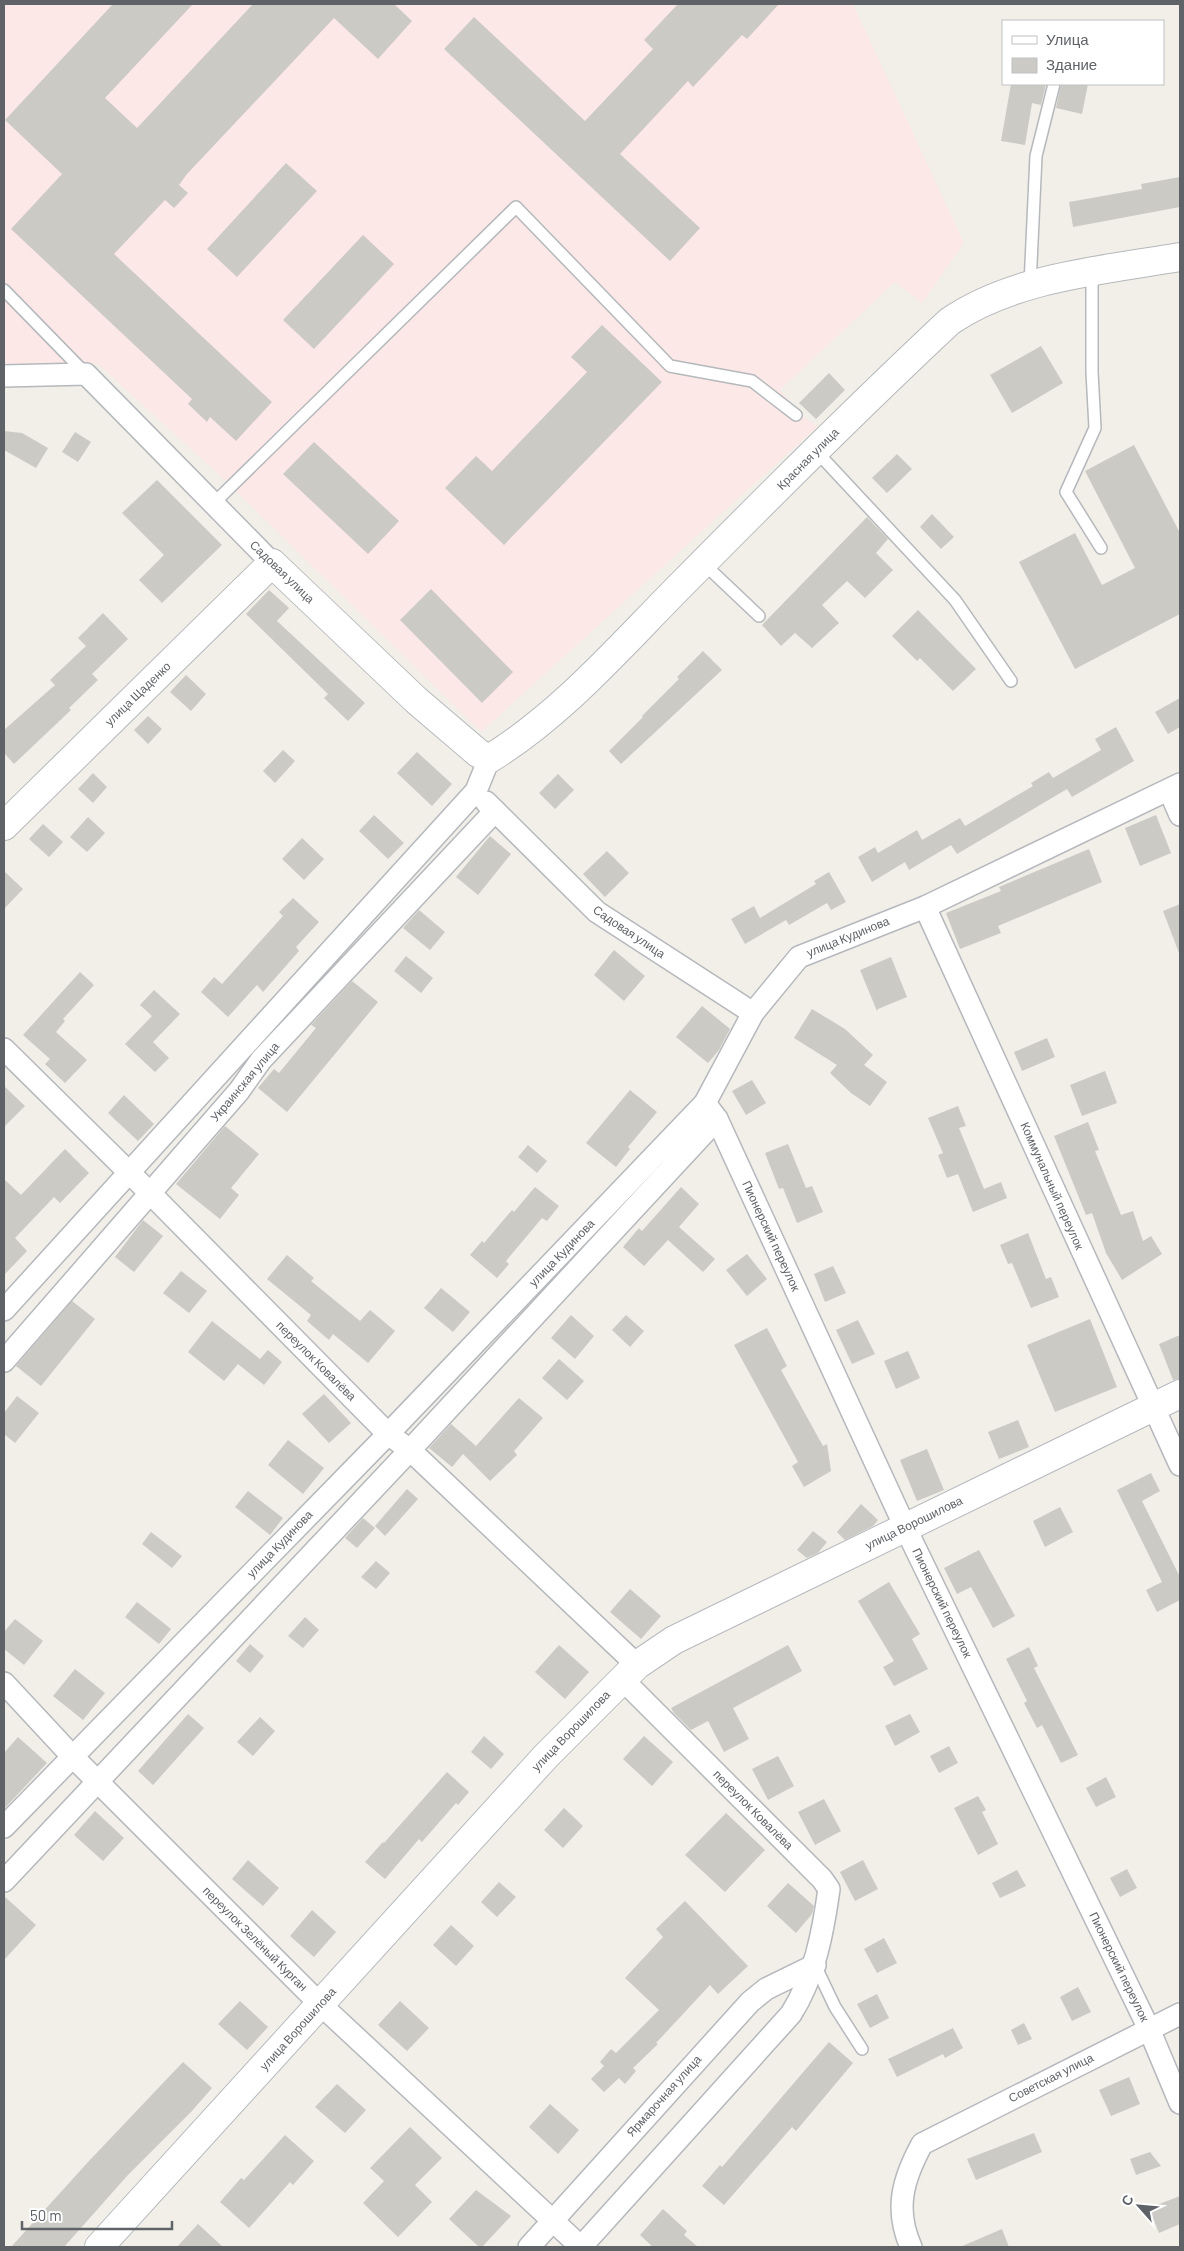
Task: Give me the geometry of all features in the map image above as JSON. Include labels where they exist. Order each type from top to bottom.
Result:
[{"type":"street","name":"Красная улица","points":[[489,759],[528,733],[603,664],[816,451],[950,321],[987,299],[1030,286],[1092,272],[1180,257]]},
{"type":"street","points":[[4,376],[86,374]]},
{"type":"street","name":"Садовая улица","points":[[86,374],[272,563],[416,700],[464,742],[489,759]]},
{"type":"street","name":"улица Щаденко","points":[[4,826],[272,563]]},
{"type":"street","name":"Украинская улица","points":[[4,1310],[130,1174],[476,792],[489,759]]},
{"type":"street","points":[[1174,787],[1180,815]]},
{"type":"street","name":"улица Кудинова","points":[[4,1881],[410,1450],[711,1111],[753,1013],[799,957],[925,907],[1174,787]]},
{"type":"street","name":"Садовая улица","points":[[476,792],[596,912],[753,1013]]},
{"type":"street","name":"Украинская улица","points":[[4,1361],[239,1091],[261,1060],[495,811]]},
{"type":"street","name":"Коммунальный переулок","points":[[925,907],[1180,1465]]},
{"type":"street","name":"переулок Ковалёва","points":[[4,1049],[151,1194],[388,1434],[410,1450],[629,1672],[815,1872],[829,1889],[814,1965]]},
{"type":"street","name":"улица Кудинова","points":[[4,1827],[388,1434],[711,1111]]},
{"type":"street","name":"Пионерский переулок","points":[[711,1111],[905,1527],[1148,2028],[1180,2103]]},
{"type":"street","name":"улица Ворошилова","points":[[99,2247],[532,1771],[629,1672],[674,1640],[1180,1394]]},
{"type":"street","name":"переулок Зелёный Курган","points":[[4,1683],[72,1756],[320,2004],[581,2247]]},
{"type":"street","points":[[581,2247],[791,2014],[799,2001],[814,1965]]},
{"type":"street","name":"Ярмарочная улица","points":[[529,2247],[750,2002],[766,1989],[814,1965]]},
{"type":"street","name":"Советская улица","points":[[911,2247],[902,2217],[902,2192],[910,2166],[922,2144],[1148,2028],[1180,2014]]},
{"type":"lane","points":[[1030,286],[1036,156],[1054,85]]},
{"type":"lane","points":[[212,504],[516,207],[670,366],[752,381],[796,415]]},
{"type":"lane","points":[[1092,272],[1094,428],[1066,492],[1100,548]]},
{"type":"lane","points":[[4,290],[86,374]]},
{"type":"lane","points":[[816,451],[955,600],[1011,681]]},
{"type":"lane","points":[[703,563],[759,616]]},
{"type":"lane","points":[[814,1965],[835,2007],[862,2049]]},
{"type":"shaded area","points":[[4,4],[853,4],[964,243],[922,303],[895,282],[780,390],[805,418],[818,426],[481,732],[231,486],[98,364],[4,365]]},
{"type":"building","points":[[113,4],[193,4],[105,98],[137,128],[253,4],[394,4],[412,21],[378,59],[334,18],[187,174],[179,185],[188,193],[174,208],[165,200],[114,254],[272,402],[236,441],[210,417],[207,422],[188,404],[192,399],[11,229],[62,174],[5,120]]},
{"type":"building","points":[[678,4],[779,4],[747,39],[742,35],[693,87],[688,81],[620,154],[700,228],[670,261],[444,49],[474,17],[585,121],[653,49],[644,40]]},
{"type":"building","points":[[1011,85],[1046,85],[1041,105],[1032,103],[1025,145],[1001,141]]},
{"type":"building","points":[[1061,85],[1088,85],[1082,114],[1056,108]]},
{"type":"building","points":[[286,163],[317,191],[237,277],[207,249]]},
{"type":"building","points":[[1180,177],[1180,207],[1073,227],[1069,202],[1142,189],[1141,184]]},
{"type":"building","points":[[363,235],[394,264],[314,349],[283,320]]},
{"type":"building","points":[[602,325],[662,382],[504,545],[445,488],[476,456],[492,471],[587,372],[571,357]]},
{"type":"building","points":[[1041,346],[1063,383],[1012,413],[990,375]]},
{"type":"building","points":[[829,373],[845,390],[816,419],[799,403]]},
{"type":"building","points":[[4,431],[22,433],[48,448],[36,468],[4,450]]},
{"type":"building","points":[[75,432],[91,442],[78,462],[62,452]]},
{"type":"building","points":[[314,442],[399,521],[368,554],[283,474]]},
{"type":"building","points":[[1134,445],[1180,533],[1180,614],[1075,669],[1019,562],[1075,533],[1102,585],[1135,568],[1085,471]]},
{"type":"building","points":[[897,454],[912,469],[887,493],[872,478]]},
{"type":"building","points":[[157,480],[222,545],[162,603],[139,580],[164,555],[122,513]]},
{"type":"building","points":[[932,514],[954,537],[941,549],[920,527]]},
{"type":"building","points":[[867,517],[888,539],[876,553],[893,570],[865,598],[847,581],[822,605],[839,623],[812,648],[795,633],[781,646],[762,625]]},
{"type":"building","points":[[431,589],[513,672],[482,703],[400,620]]},
{"type":"building","points":[[269,590],[289,608],[277,621],[365,703],[348,721],[324,698],[328,694],[246,614]]},
{"type":"building","points":[[918,610],[976,669],[953,691],[920,658],[917,661],[892,636]]},
{"type":"building","points":[[103,613],[128,639],[92,674],[98,680],[69,708],[71,710],[14,764],[4,753],[4,730],[55,685],[50,680],[86,646],[78,638]]},
{"type":"building","points":[[703,651],[722,670],[621,764],[609,751],[679,679],[677,677]]},
{"type":"building","points":[[186,675],[206,694],[191,711],[170,692]]},
{"type":"building","points":[[1180,698],[1180,727],[1168,734],[1155,712]]},
{"type":"building","points":[[148,716],[162,729],[148,744],[134,730]]},
{"type":"building","points":[[1116,727],[1134,761],[1072,797],[1067,789],[957,854],[951,845],[909,870],[905,862],[872,882],[858,857],[875,847],[878,853],[917,830],[922,840],[960,818],[965,826],[1033,786],[1031,783],[1049,772],[1053,778],[1101,750],[1095,739]]},
{"type":"building","points":[[283,750],[295,761],[275,783],[263,771]]},
{"type":"building","points":[[417,752],[452,784],[432,806],[397,773]]},
{"type":"building","points":[[93,773],[107,787],[93,803],[78,789]]},
{"type":"building","points":[[558,774],[574,790],[555,809],[539,793]]},
{"type":"building","points":[[374,815],[404,843],[388,859],[359,831]]},
{"type":"building","points":[[1156,815],[1171,853],[1140,866],[1125,828]]},
{"type":"building","points":[[88,817],[105,833],[87,852],[70,837]]},
{"type":"building","points":[[43,824],[63,842],[49,857],[29,839]]},
{"type":"building","points":[[490,836],[511,854],[478,895],[456,877]]},
{"type":"building","points":[[302,838],[324,859],[304,880],[282,859]]},
{"type":"building","points":[[1089,849],[1102,882],[998,926],[1001,933],[960,949],[946,913],[1001,891],[999,887]]},
{"type":"building","points":[[607,851],[629,873],[605,897],[583,874]]},
{"type":"building","points":[[4,871],[23,889],[4,909]]},
{"type":"building","points":[[829,872],[846,902],[831,910],[827,903],[789,925],[786,920],[745,944],[731,919],[754,906],[760,918],[816,884],[814,881]]},
{"type":"building","points":[[293,898],[319,922],[296,947],[299,951],[263,992],[257,985],[228,1017],[201,992],[214,977],[222,984],[283,916],[279,912]]},
{"type":"building","points":[[1180,904],[1180,952],[1179,953],[1163,911]]},
{"type":"building","points":[[419,910],[445,932],[430,950],[403,928]]},
{"type":"building","points":[[614,950],[645,976],[624,1001],[594,975]]},
{"type":"building","points":[[406,956],[433,978],[421,993],[394,971]]},
{"type":"building","points":[[891,957],[907,997],[877,1011],[860,970]]},
{"type":"building","points":[[80,972],[94,985],[63,1019],[65,1021],[56,1032],[87,1060],[65,1083],[45,1064],[50,1059],[23,1035]]},
{"type":"building","points":[[352,981],[378,1002],[287,1112],[258,1088],[274,1069],[279,1073],[316,1028],[311,1025]]},
{"type":"building","points":[[154,990],[180,1014],[153,1042],[169,1058],[155,1072],[125,1044],[152,1016],[140,1005]]},
{"type":"building","points":[[702,1006],[730,1029],[719,1050],[708,1063],[676,1037]]},
{"type":"building","points":[[812,1009],[845,1029],[873,1055],[864,1065],[887,1082],[870,1106],[851,1093],[830,1073],[837,1065],[794,1038]]},
{"type":"building","points":[[1047,1038],[1055,1057],[1022,1071],[1014,1052]]},
{"type":"building","points":[[1105,1071],[1117,1103],[1082,1116],[1070,1085]]},
{"type":"building","points":[[752,1080],[766,1103],[746,1115],[732,1091]]},
{"type":"building","points":[[4,1086],[25,1106],[4,1127]]},
{"type":"building","points":[[630,1090],[657,1112],[628,1147],[630,1149],[616,1167],[586,1143]]},
{"type":"building","points":[[124,1095],[154,1124],[138,1141],[108,1113]]},
{"type":"building","points":[[958,1106],[966,1126],[959,1128],[984,1189],[1001,1182],[1007,1198],[973,1212],[958,1174],[947,1178],[938,1155],[943,1153],[928,1118]]},
{"type":"building","points":[[1088,1122],[1099,1150],[1095,1151],[1121,1215],[1133,1211],[1143,1241],[1151,1236],[1162,1254],[1122,1280],[1106,1253],[1092,1213],[1086,1215],[1054,1136]]},
{"type":"building","points":[[225,1126],[259,1154],[231,1188],[239,1195],[220,1219],[176,1184]]},
{"type":"building","points":[[788,1144],[806,1188],[812,1186],[823,1212],[797,1223],[783,1188],[779,1189],[765,1153]]},
{"type":"building","points":[[528,1145],[547,1161],[537,1173],[518,1157]]},
{"type":"building","points":[[65,1149],[89,1173],[60,1203],[54,1197],[15,1238],[27,1251],[4,1275],[4,1179],[21,1195]]},
{"type":"building","points":[[535,1187],[559,1206],[547,1221],[542,1218],[506,1261],[509,1264],[497,1278],[470,1255],[482,1241],[484,1243],[512,1210],[514,1212]]},
{"type":"building","points":[[681,1187],[699,1204],[679,1227],[715,1259],[703,1272],[668,1240],[644,1266],[623,1247],[639,1228],[642,1231]]},
{"type":"building","points":[[143,1220],[163,1236],[134,1272],[115,1257]]},
{"type":"building","points":[[1028,1233],[1046,1279],[1051,1277],[1059,1297],[1031,1308],[1012,1263],[1008,1264],[1000,1245]]},
{"type":"building","points":[[747,1254],[767,1279],[747,1296],[726,1270]]},
{"type":"building","points":[[287,1255],[314,1278],[311,1281],[360,1321],[370,1310],[395,1331],[368,1363],[333,1334],[329,1340],[307,1321],[311,1315],[267,1279]]},
{"type":"building","points":[[833,1266],[846,1293],[825,1302],[814,1274]]},
{"type":"building","points":[[181,1271],[207,1291],[189,1313],[163,1293]]},
{"type":"building","points":[[441,1288],[470,1312],[453,1332],[424,1308]]},
{"type":"building","points":[[72,1301],[95,1319],[41,1386],[16,1366]]},
{"type":"building","points":[[571,1315],[594,1336],[575,1359],[551,1338]]},
{"type":"building","points":[[626,1315],[644,1331],[630,1347],[612,1330]]},
{"type":"building","points":[[1090,1319],[1117,1387],[1055,1412],[1027,1345]]},
{"type":"building","points":[[858,1320],[875,1354],[852,1364],[836,1330]]},
{"type":"building","points":[[212,1321],[260,1359],[268,1350],[282,1362],[264,1385],[238,1364],[224,1381],[188,1352]]},
{"type":"building","points":[[767,1328],[787,1366],[781,1370],[823,1446],[827,1444],[831,1471],[804,1487],[792,1466],[798,1462],[734,1345]]},
{"type":"building","points":[[1180,1335],[1180,1379],[1173,1380],[1159,1344]]},
{"type":"building","points":[[908,1351],[920,1378],[896,1389],[884,1361]]},
{"type":"building","points":[[559,1359],[584,1381],[567,1400],[542,1378]]},
{"type":"building","points":[[324,1394],[351,1423],[329,1443],[302,1414]]},
{"type":"building","points":[[17,1396],[39,1413],[15,1443],[4,1434],[4,1413]]},
{"type":"building","points":[[519,1398],[543,1418],[514,1451],[517,1455],[490,1481],[463,1454],[452,1467],[429,1448],[451,1424],[476,1446]]},
{"type":"building","points":[[1018,1420],[1029,1447],[999,1459],[988,1432]]},
{"type":"building","points":[[288,1440],[324,1468],[303,1494],[268,1465]]},
{"type":"building","points":[[927,1449],[944,1490],[917,1501],[900,1460]]},
{"type":"building","points":[[1151,1473],[1160,1491],[1142,1501],[1180,1577],[1180,1600],[1157,1612],[1146,1590],[1162,1582],[1117,1490]]},
{"type":"building","points":[[407,1489],[418,1499],[385,1536],[375,1526]]},
{"type":"building","points":[[248,1491],[283,1518],[270,1535],[235,1507]]},
{"type":"building","points":[[861,1504],[878,1520],[873,1526],[845,1540],[837,1532]]},
{"type":"building","points":[[1060,1507],[1073,1532],[1045,1547],[1033,1521]]},
{"type":"building","points":[[363,1518],[375,1528],[357,1548],[345,1538]]},
{"type":"building","points":[[813,1531],[827,1542],[818,1553],[807,1558],[797,1550]]},
{"type":"building","points":[[151,1532],[182,1556],[172,1568],[142,1544]]},
{"type":"building","points":[[979,1550],[1015,1616],[993,1628],[971,1587],[957,1594],[944,1568]]},
{"type":"building","points":[[376,1561],[390,1573],[376,1589],[361,1577]]},
{"type":"building","points":[[889,1582],[920,1634],[912,1639],[928,1669],[894,1686],[883,1667],[894,1661],[858,1601]]},
{"type":"building","points":[[630,1589],[661,1616],[641,1639],[610,1612]]},
{"type":"building","points":[[137,1602],[171,1629],[159,1644],[125,1617]]},
{"type":"building","points":[[305,1617],[319,1630],[303,1648],[288,1636]]},
{"type":"building","points":[[15,1619],[43,1641],[24,1665],[4,1649],[4,1632]]},
{"type":"building","points":[[250,1644],[264,1656],[250,1673],[236,1661]]},
{"type":"building","points":[[559,1645],[589,1672],[565,1699],[535,1672]]},
{"type":"building","points":[[788,1645],[802,1671],[733,1708],[749,1739],[724,1752],[708,1721],[691,1730],[671,1708]]},
{"type":"building","points":[[1029,1647],[1038,1666],[1034,1668],[1078,1755],[1061,1763],[1042,1725],[1037,1728],[1024,1703],[1027,1701],[1006,1659]]},
{"type":"building","points":[[75,1669],[105,1693],[83,1720],[53,1696]]},
{"type":"building","points":[[188,1714],[204,1728],[153,1785],[138,1771]]},
{"type":"building","points":[[910,1714],[920,1732],[895,1746],[885,1726]]},
{"type":"building","points":[[260,1717],[275,1731],[253,1756],[237,1742]]},
{"type":"building","points":[[484,1736],[504,1754],[491,1769],[471,1752]]},
{"type":"building","points":[[644,1736],[673,1762],[652,1786],[623,1759]]},
{"type":"building","points":[[18,1737],[47,1763],[4,1809],[4,1753]]},
{"type":"building","points":[[949,1746],[958,1763],[939,1773],[930,1756]]},
{"type":"building","points":[[778,1756],[794,1786],[768,1800],[752,1769]]},
{"type":"building","points":[[447,1772],[469,1792],[458,1805],[456,1803],[422,1842],[419,1839],[385,1879],[365,1862]]},
{"type":"building","points":[[1106,1777],[1116,1797],[1096,1807],[1086,1788]]},
{"type":"building","points":[[978,1796],[986,1810],[982,1812],[998,1844],[978,1855],[954,1808]]},
{"type":"building","points":[[824,1799],[841,1831],[815,1845],[798,1812]]},
{"type":"building","points":[[564,1808],[583,1826],[563,1848],[544,1830]]},
{"type":"building","points":[[95,1811],[124,1838],[103,1861],[74,1835]]},
{"type":"building","points":[[726,1813],[765,1850],[725,1892],[685,1855]]},
{"type":"building","points":[[248,1860],[279,1888],[263,1906],[232,1879]]},
{"type":"building","points":[[863,1860],[878,1889],[855,1901],[840,1872]]},
{"type":"building","points":[[1127,1869],[1137,1888],[1120,1897],[1110,1878]]},
{"type":"building","points":[[1017,1870],[1026,1886],[1000,1898],[992,1883]]},
{"type":"building","points":[[499,1882],[516,1897],[497,1917],[481,1902]]},
{"type":"building","points":[[788,1883],[814,1906],[812,1914],[796,1933],[767,1906]]},
{"type":"building","points":[[4,1896],[36,1925],[4,1960]]},
{"type":"building","points":[[685,1901],[748,1966],[718,1994],[710,1985],[656,2043],[658,2044],[633,2068],[636,2071],[625,2084],[619,2078],[604,2092],[591,2079],[604,2066],[600,2062],[611,2049],[616,2053],[659,2010],[625,1978],[663,1937],[656,1929]]},
{"type":"building","points":[[312,1910],[336,1932],[314,1957],[290,1936]]},
{"type":"building","points":[[451,1925],[474,1946],[456,1966],[433,1945]]},
{"type":"building","points":[[884,1938],[897,1963],[877,1973],[864,1949]]},
{"type":"building","points":[[1078,1987],[1091,2012],[1072,2021],[1060,1997]]},
{"type":"building","points":[[877,1994],[889,2018],[870,2028],[857,2004]]},
{"type":"building","points":[[240,2001],[268,2027],[247,2050],[218,2024]]},
{"type":"building","points":[[400,2001],[429,2028],[407,2051],[378,2025]]},
{"type":"building","points":[[1024,2023],[1032,2039],[1018,2045],[1011,2030]]},
{"type":"building","points":[[953,2028],[963,2048],[945,2058],[943,2054],[897,2077],[888,2059]]},
{"type":"building","points":[[829,2042],[853,2063],[796,2131],[792,2127],[724,2205],[702,2186],[720,2165],[722,2167]]},
{"type":"building","points":[[183,2062],[212,2088],[191,2112],[127,2176],[64,2247],[11,2247],[89,2161]]},
{"type":"building","points":[[1129,2077],[1140,2104],[1111,2116],[1099,2090]]},
{"type":"building","points":[[337,2084],[366,2110],[345,2133],[315,2107]]},
{"type":"building","points":[[550,2104],[579,2130],[558,2154],[529,2127]]},
{"type":"building","points":[[410,2127],[442,2158],[415,2185],[432,2202],[398,2237],[363,2203],[384,2181],[370,2168]]},
{"type":"building","points":[[1034,2133],[1042,2152],[976,2180],[967,2159]]},
{"type":"building","points":[[285,2135],[314,2161],[293,2185],[290,2182],[249,2228],[220,2202],[241,2178],[244,2180]]},
{"type":"building","points":[[1150,2152],[1161,2166],[1136,2175],[1130,2159]]},
{"type":"building","points":[[476,2190],[511,2216],[482,2247],[479,2247],[449,2219]]},
{"type":"building","points":[[1180,2196],[1180,2224],[1159,2233],[1149,2208]]},
{"type":"building","points":[[663,2209],[687,2231],[684,2235],[698,2247],[653,2247],[640,2235]]},
{"type":"building","points":[[198,2224],[223,2247],[177,2247]]},
{"type":"building","points":[[1002,2229],[1009,2247],[960,2247]]}]
